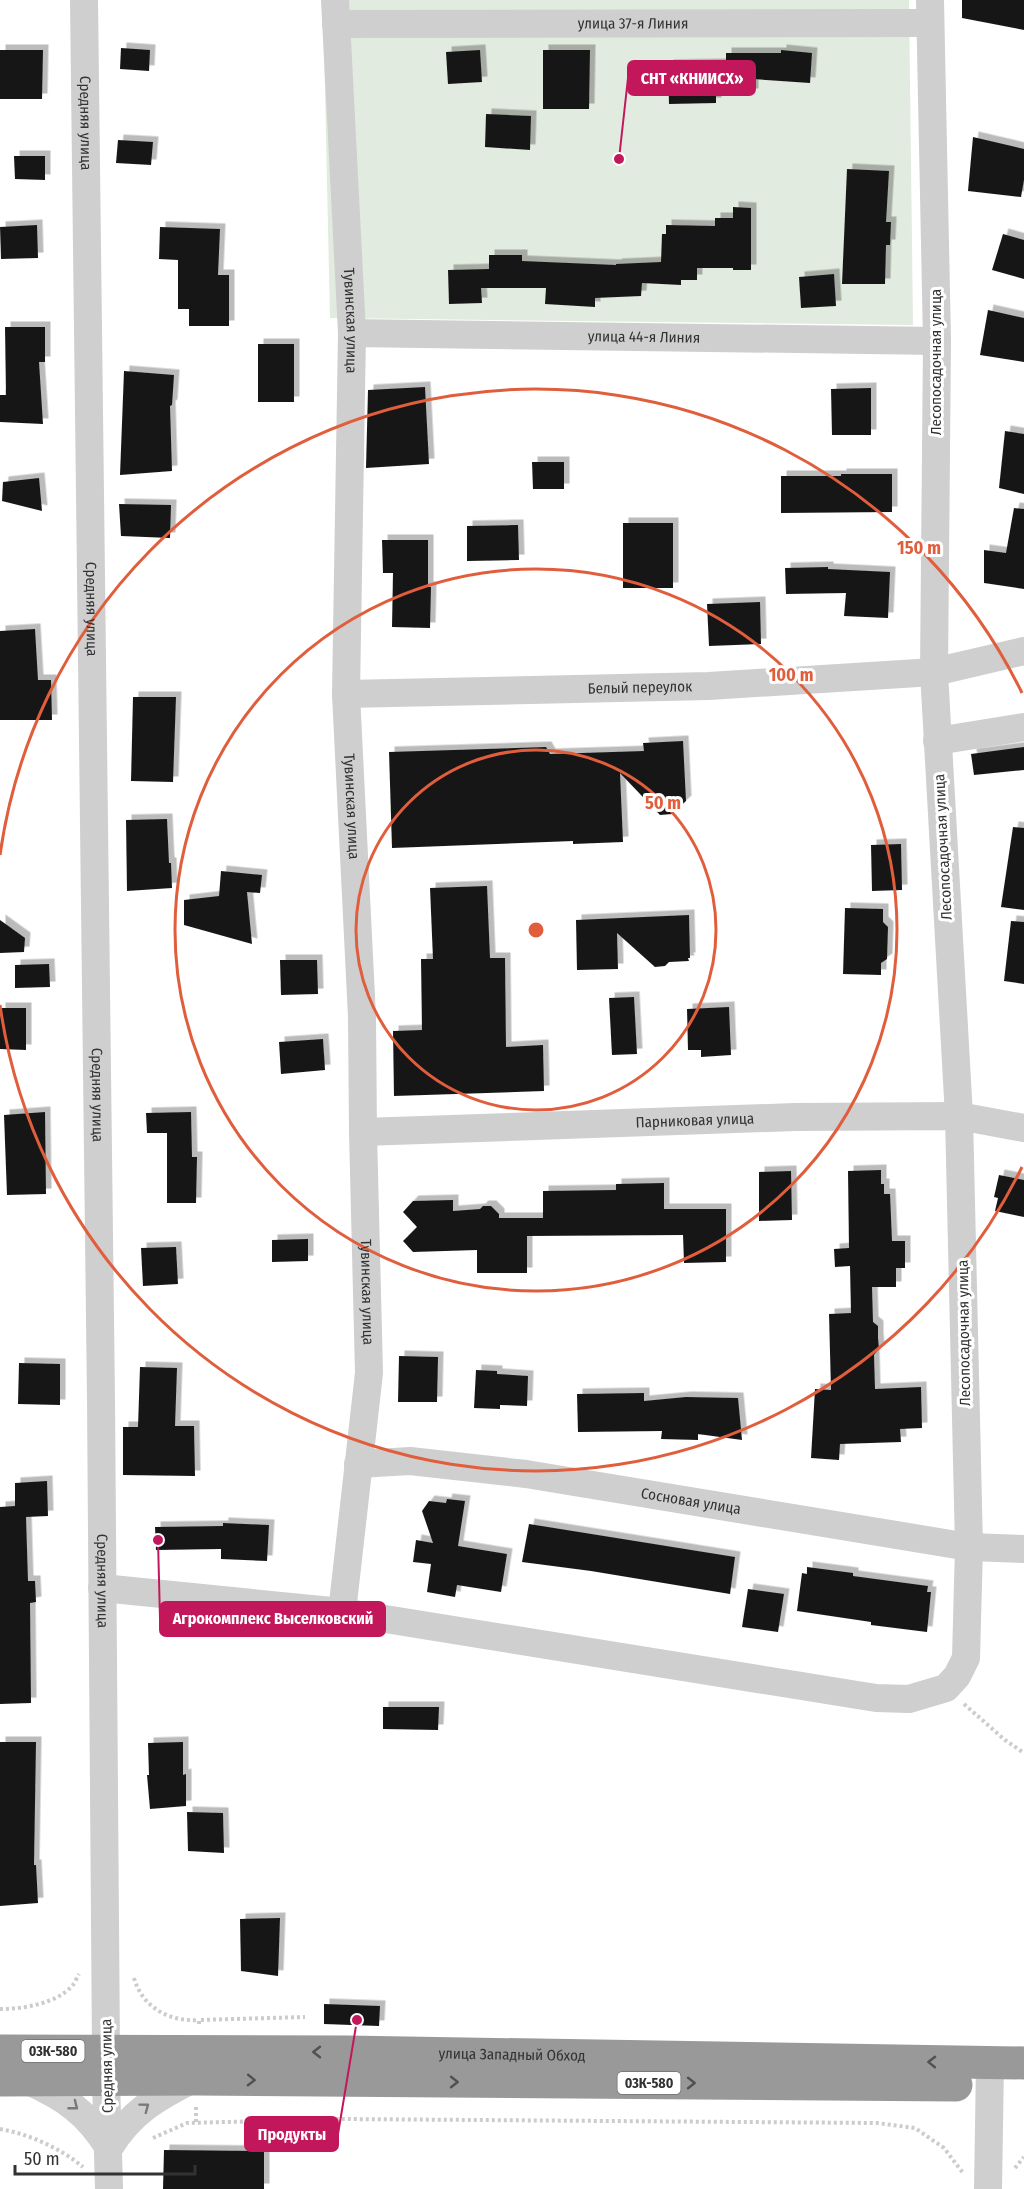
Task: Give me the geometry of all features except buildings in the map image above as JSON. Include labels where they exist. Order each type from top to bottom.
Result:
[{"type":"highway","name":"улица Западный Обход","points":[[0,2051],[193,2079],[990,2074],[1024,2063]]},
{"type":"highway","name":"улица Западный Обход","points":[[13,2080],[106,2065],[347,2052],[990,2074],[1024,2085]]},
{"type":"street","name":"Средняя улица","points":[[84,0],[102,1588],[106,2065],[103,2169]]},
{"type":"street","name":"улица 37-я Линия","points":[[335,12],[930,11]]},
{"type":"street","name":"Лесопосадочная улица","points":[[930,11],[937,341],[934,672],[959,1116],[969,1547],[966,1658],[957,1676],[945,1688]]},
{"type":"street","name":"Тувинская улица","points":[[335,12],[352,333],[346,694],[362,1017],[369,1373],[342,1612]]},
{"type":"street","name":"улица 44-я Линия","points":[[352,333],[937,341]]},
{"type":"street","name":"Белый переулок","points":[[346,694],[708,686],[934,672],[1024,651]]},
{"type":"street","points":[[937,741],[1024,727]]},
{"type":"street","name":"Парниковая улица","points":[[363,1132],[795,1117],[959,1116],[1024,1128]]},
{"type":"street","name":"Сосновая улица","points":[[358,1464],[410,1461],[526,1474],[969,1547],[1024,1549]]},
{"type":"street","points":[[102,1588],[342,1612],[876,1698],[909,1699],[945,1688]]},
{"type":"street","points":[[989,2181],[990,2074]]},
{"type":"street","points":[[103,2169],[124,2125],[143,2107],[193,2079]]},
{"type":"street","points":[[13,2080],[52,2092],[74,2106],[91,2122],[103,2169]]},
{"type":"path","points":[[945,1688],[1005,1740],[1024,1753]]},
{"type":"path","points":[[133,1970],[134,1980],[140,1993],[150,2005],[168,2016],[186,2021],[199,2020]]},
{"type":"path","points":[[0,2010],[20,2009],[40,2004],[59,1995],[72,1987],[80,1971]]},
{"type":"path","points":[[151,2139],[187,2123],[309,2119],[877,2123],[915,2128],[944,2148],[963,2174],[989,2181]]},
{"type":"path","points":[[0,2128],[53,2147],[84,2168],[103,2169]]},
{"type":"shaded area","points":[[323,0],[909,0],[913,325],[330,318]]},
{"type":"place","name":"СНТ «КНИИСХ»","points":[[619,159]]},
{"type":"place","name":"Агрокомплекс Выселковский","points":[[158,1540]]},
{"type":"place","name":"Продукты","points":[[357,2020]]}]
